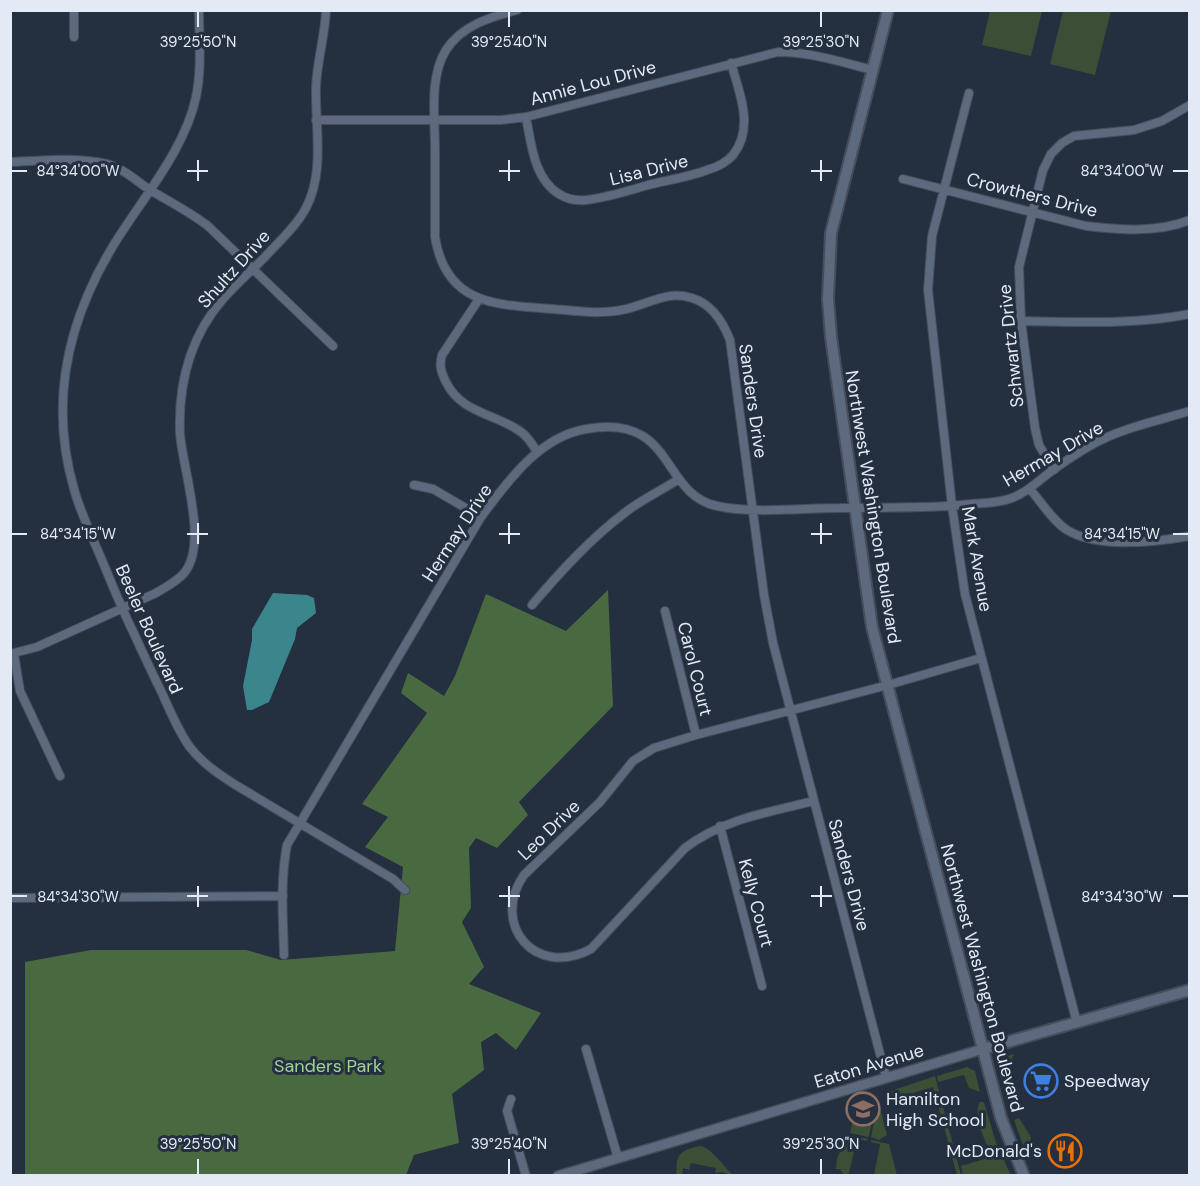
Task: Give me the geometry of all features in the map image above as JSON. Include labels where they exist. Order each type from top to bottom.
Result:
[{"type":"main road","name":"Northwest Washington Boulevard","points":[[888,10],[831,233],[828,264],[831,337],[872,627],[1006,1134],[1024,1176]]},
{"type":"main road","name":"Eaton Avenue","points":[[983,1049],[1190,990]]},
{"type":"street","points":[[74,10],[74,37]]},
{"type":"street","name":"Beeler Boulevard","points":[[199,10],[197,95],[190,120],[150,189],[112,247],[85,299],[74,329],[67,356],[62,403],[66,450],[74,490],[122,609],[189,746],[210,767],[299,824],[393,879],[405,890]]},
{"type":"street","name":"Shultz Drive","points":[[12,654],[37,647],[122,609],[173,583],[185,572],[192,560],[195,527],[181,447],[179,414],[182,387],[190,355],[203,327],[223,299],[298,222],[312,194],[316,175],[316,86],[326,24],[326,10]]},
{"type":"street","name":"Sanders Drive","points":[[517,10],[474,24],[446,49],[438,67],[435,88],[435,237],[438,255],[451,279],[479,299],[496,305],[586,312],[626,309],[664,296],[678,295],[693,298],[705,305],[720,320],[730,340],[764,595],[790,711],[886,1077]]},
{"type":"street","name":"Annie Lou Drive","points":[[316,120],[487,121],[526,117],[778,52],[796,52],[873,70]]},
{"type":"street","name":"Lisa Drive","points":[[526,117],[536,163],[542,176],[558,194],[570,199],[584,201],[710,170],[732,155],[740,142],[744,126],[744,108],[730,63]]},
{"type":"street","name":"Mark Avenue","points":[[969,93],[932,236],[928,290],[952,506],[965,594],[1077,1023]]},
{"type":"street","name":"Schwartz Drive","points":[[1053,470],[1039,445],[1035,428],[1021,321],[1019,267],[1042,171],[1051,154],[1062,142],[1074,136],[1134,130],[1162,120],[1190,105]]},
{"type":"street","points":[[10,162],[92,161],[119,168],[190,212],[254,268],[333,346]]},
{"type":"street","name":"Crowthers Drive","points":[[903,179],[1032,214],[1086,226],[1115,230],[1150,229],[1190,220]]},
{"type":"street","points":[[479,299],[442,355],[441,373],[456,398],[469,408],[514,427],[527,436],[537,452]]},
{"type":"street","points":[[1021,321],[1127,322],[1161,320],[1190,314]]},
{"type":"street","name":"Hermay Drive","points":[[284,955],[283,896],[287,845],[481,517],[537,452],[565,435],[585,429],[616,427],[643,435],[668,461],[679,480],[706,503],[718,507],[753,509],[952,506],[1012,498],[1030,489],[1053,470],[1100,441],[1136,427],[1190,411]]},
{"type":"street","points":[[532,606],[573,558],[600,533],[629,509],[679,480]]},
{"type":"street","points":[[414,485],[441,492],[481,517]]},
{"type":"street","points":[[1030,489],[1065,529],[1083,537],[1102,541],[1144,541],[1190,536]]},
{"type":"street","name":"Carol Court","points":[[665,611],[696,735]]},
{"type":"street","points":[[12,654],[20,691],[60,776]]},
{"type":"street","name":"Leo Drive","points":[[814,801],[742,818],[701,836],[685,848],[591,950],[577,956],[551,959],[538,954],[525,944],[515,927],[512,912],[513,898],[517,885],[524,875],[600,802],[633,761],[654,748],[696,735],[888,686],[981,658]]},
{"type":"street","name":"Kelly Court","points":[[720,826],[762,986]]},
{"type":"street","points":[[10,898],[283,896]]},
{"type":"street","points":[[586,1049],[618,1158]]},
{"type":"street","name":"Eaton Avenue","points":[[558,1176],[983,1049]]},
{"type":"street","points":[[511,1099],[507,1111],[526,1176]]},
{"type":"shaded area","points":[[990,11],[1042,11],[1031,56],[982,45]]},
{"type":"shaded area","points":[[1063,11],[1111,11],[1095,75],[1050,64]]},
{"type":"shaded area","points":[[273,593],[307,595],[314,598],[316,613],[297,628],[295,639],[269,702],[247,710],[243,686],[252,629]]},
{"type":"shaded area","points":[[1014,1054],[1006,1069],[1005,1077],[1002,1078],[999,1061]]},
{"type":"shaded area","points":[[967,1067],[975,1071],[980,1092],[969,1088],[964,1075],[938,1082],[937,1076]]},
{"type":"shaded area","points":[[935,1076],[961,1175],[957,1175],[933,1087],[890,1100],[891,1105],[889,1106],[885,1093]]},
{"type":"shaded area","points":[[873,1095],[877,1097],[869,1136],[850,1133],[855,1104]]},
{"type":"shaded area","points":[[878,1101],[887,1135],[879,1140],[871,1137]]},
{"type":"shaded area","points":[[980,1102],[984,1102],[997,1146],[988,1147],[983,1136],[977,1112]]},
{"type":"shaded area","points":[[1019,1118],[1031,1137],[1030,1143],[1023,1145],[1014,1120]]},
{"type":"shaded area","points":[[849,1135],[868,1139],[867,1141],[857,1139],[849,1173],[844,1175],[840,1169],[836,1169],[837,1158]]},
{"type":"shaded area","points":[[871,1140],[889,1144],[897,1175],[874,1175],[880,1144],[871,1142]]},
{"type":"shaded area","points":[[700,1146],[713,1154],[733,1175],[715,1173],[716,1168],[691,1163],[689,1170],[683,1168],[682,1175],[676,1175],[677,1160],[680,1155],[688,1149]]},
{"type":"shaded area","points":[[1001,1154],[1011,1175],[963,1175],[961,1166]]},
{"type":"green space","name":"Sanders Park","points":[[608,590],[613,706],[519,802],[528,815],[497,848],[476,838],[469,848],[471,908],[462,922],[484,967],[469,984],[541,1013],[516,1050],[496,1033],[481,1042],[484,1070],[452,1094],[459,1143],[414,1155],[406,1175],[25,1175],[25,962],[91,950],[246,950],[281,960],[395,951],[403,867],[365,847],[388,817],[362,804],[427,713],[401,693],[408,673],[444,696],[455,676],[486,594],[566,631]]},
{"type":"place","name":"Speedway","points":[[1041,1081]]},
{"type":"place","name":"Hamilton High School","points":[[863,1109]]},
{"type":"place","name":"McDonald's","points":[[1065,1151]]}]
